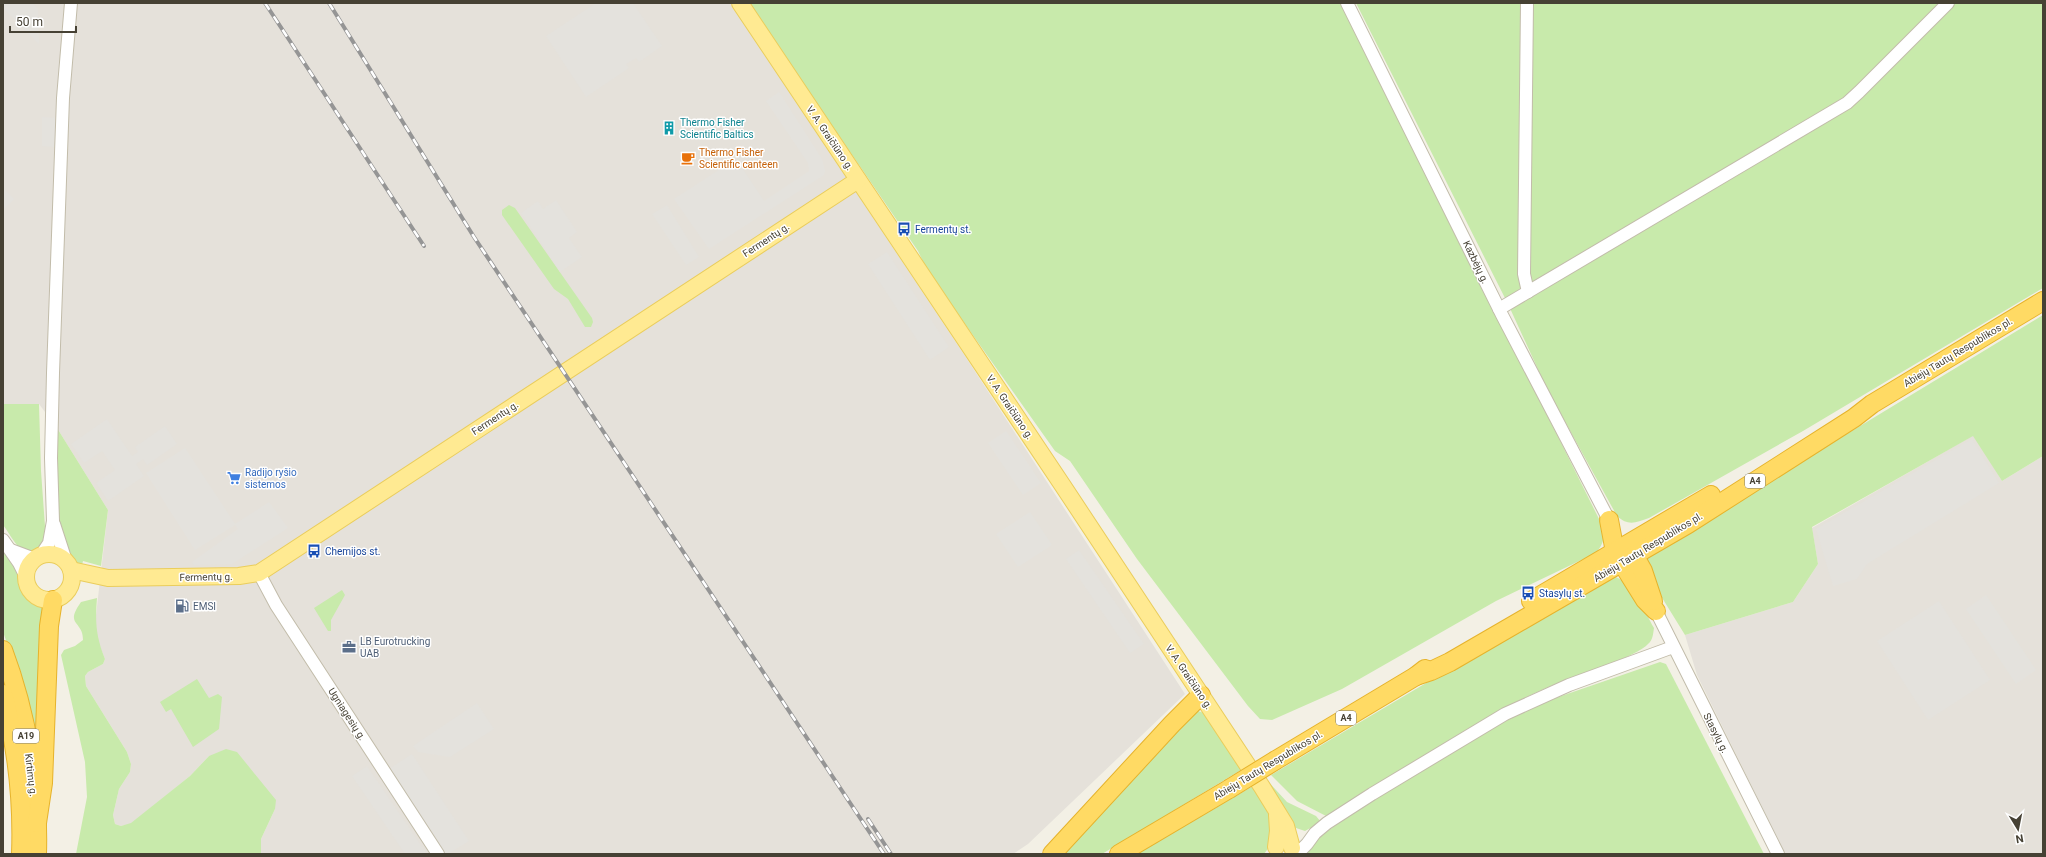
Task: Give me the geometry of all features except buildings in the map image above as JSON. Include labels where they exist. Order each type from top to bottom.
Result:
[{"type":"highway","name":"Abiejų Tautų Respublikos pl.","points":[[1119,854],[1416,676],[1432,671],[1450,662],[1851,413],[1872,404],[2043,301]]},
{"type":"highway","points":[[1608,520],[1625,554],[1649,587],[1656,611]]},
{"type":"highway","points":[[32,826],[43,783],[49,626],[53,600]]},
{"type":"highway","name":"Kirtimų g.","points":[[3,650],[16,691],[23,722],[32,826],[21,854]]},
{"type":"highway","name":"Kirtimų g.","points":[[3,694],[37,854]]},
{"type":"highway","points":[[1052,854],[1172,724],[1201,695]]},
{"type":"main road","name":"V. A. Graičiūno g.","points":[[740,3],[1262,788],[1277,813],[1278,831],[1287,849]]},
{"type":"main road","name":"Fermentų g.","points":[[68,590],[108,578],[239,576],[259,572],[858,180]]},
{"type":"main road","points":[[54,555],[68,566],[72,580],[68,590],[64,594],[53,600],[46,600],[34,595],[30,590],[26,577],[28,567],[38,557],[54,555]]},
{"type":"main road","name":"Fermentų g.","points":[[68,566],[108,578]]},
{"type":"street","points":[[11,550],[38,557],[49,543],[53,521],[51,458],[53,373],[64,98],[71,3]]},
{"type":"street","name":"Kazbėjų g.","points":[[1347,3],[1499,309],[1608,520]]},
{"type":"street","points":[[1527,3],[1524,274],[1528,292]]},
{"type":"street","points":[[1499,309],[1847,103],[1860,92],[1948,3]]},
{"type":"street","points":[[53,521],[68,566]]},
{"type":"street","points":[[3,540],[11,550],[26,577]]},
{"type":"street","name":"Ugniagesių g.","points":[[259,572],[276,605],[438,854]]},
{"type":"street","name":"Stasylų g.","points":[[1656,611],[1687,676],[1778,854]]},
{"type":"street","points":[[1287,849],[1315,833],[1372,794],[1505,714],[1569,685],[1673,647]]},
{"type":"shaded area","points":[[3,3],[730,3],[965,356],[1185,694],[1028,844],[1013,854],[261,854],[261,839],[275,809],[209,756],[190,776],[131,824],[121,826],[115,824],[113,815],[119,789],[130,772],[131,764],[127,752],[86,686],[85,676],[88,672],[103,664],[105,659],[97,639],[95,624],[108,510],[57,428],[39,404],[3,404]]},
{"type":"shaded area","points":[[3,3],[33,3],[38,9],[39,44],[3,8]]},
{"type":"shaded area","points":[[596,3],[633,3],[662,46],[639,62],[636,58],[626,64],[629,68],[586,97],[546,36]]},
{"type":"shaded area","points":[[779,92],[822,159],[825,171],[824,175],[709,249],[674,199],[736,159],[764,201],[809,171],[808,163],[766,101]]},
{"type":"shaded area","points":[[42,117],[57,118],[56,147],[42,146]]},
{"type":"shaded area","points":[[3,188],[14,199],[3,210]]},
{"type":"shaded area","points":[[556,200],[577,232],[569,238],[582,257],[560,272],[521,213],[538,201],[543,209]]},
{"type":"shaded area","points":[[667,205],[699,257],[686,265],[652,214]]},
{"type":"shaded area","points":[[887,252],[949,347],[930,360],[868,264]]},
{"type":"shaded area","points":[[107,419],[132,456],[138,452],[135,447],[165,426],[177,444],[147,465],[143,459],[136,464],[144,476],[108,501],[96,483],[115,470],[102,451],[84,463],[71,444]]},
{"type":"shaded area","points":[[1006,431],[1041,483],[1023,495],[988,443]]},
{"type":"shaded area","points":[[1974,435],[2002,481],[2043,456],[2043,854],[1785,854],[1697,675],[1685,635],[1793,602],[1818,564],[1812,528]]},
{"type":"shaded area","points":[[1972,439],[1999,483],[1867,564],[1857,579],[1833,586],[1816,529]]},
{"type":"shaded area","points":[[185,448],[235,524],[269,502],[288,528],[232,564],[194,565],[192,562],[238,529],[235,525],[195,550],[146,473]]},
{"type":"shaded area","points":[[1030,512],[1052,545],[1018,567],[996,534]]},
{"type":"shaded area","points":[[1079,550],[1144,644],[1130,653],[1066,559]]},
{"type":"shaded area","points":[[1986,595],[2036,670],[2016,684],[1966,609]]},
{"type":"shaded area","points":[[1939,601],[1990,680],[1928,720],[1877,641]]},
{"type":"shaded area","points":[[477,703],[494,729],[450,757],[418,752],[413,746]]},
{"type":"shaded area","points":[[412,754],[469,841],[448,854],[445,854],[389,769]]},
{"type":"shaded area","points":[[367,766],[427,854],[405,854],[352,776]]},
{"type":"green space","points":[[748,3],[1342,3],[1602,525],[1603,540],[1599,549],[1596,553],[1496,601],[1342,689],[1272,720],[1260,719],[1248,706],[1137,559],[1070,461],[1055,451],[928,272],[918,251]]},
{"type":"green space","points":[[1356,3],[2043,3],[2043,288],[1803,431],[1649,518],[1632,523],[1625,521],[1617,516],[1547,389],[1508,304]]},
{"type":"green space","points":[[509,205],[515,208],[592,318],[593,322],[591,327],[585,327],[568,299],[554,289],[502,215],[502,210]]},
{"type":"green space","points":[[2043,315],[2043,456],[2002,481],[1973,436],[1812,527],[1818,564],[1793,602],[1685,635],[1648,575],[1646,563],[1652,552]]},
{"type":"green space","points":[[3,404],[39,404],[41,471],[46,540],[39,550],[31,554],[21,550],[3,525]]},
{"type":"green space","points":[[57,428],[108,510],[101,566],[83,561],[81,569],[71,559],[65,543],[60,524],[58,503]]},
{"type":"green space","points":[[3,552],[19,571],[28,595],[36,601],[44,604],[39,777],[15,665],[3,632]]},
{"type":"green space","points":[[1612,576],[1626,583],[1632,590],[1654,628],[1651,641],[1632,655],[1541,690],[1511,705],[1397,773],[1328,817],[1297,801],[1271,775],[1605,577]]},
{"type":"green space","points":[[342,590],[345,595],[331,620],[331,631],[328,631],[314,608]]},
{"type":"green space","points":[[97,598],[97,629],[105,659],[103,664],[88,672],[85,676],[86,686],[127,752],[131,764],[130,772],[119,789],[113,815],[115,824],[121,826],[131,823],[190,776],[209,756],[226,749],[237,752],[276,800],[275,809],[261,839],[261,854],[76,854],[87,797],[85,762],[61,655],[64,650],[75,646],[83,640],[80,629],[74,619],[76,610],[81,602]]},
{"type":"green space","points":[[1660,662],[1666,664],[1764,854],[1306,854],[1314,841],[1352,813],[1507,719],[1541,703]]},
{"type":"green space","points":[[197,679],[209,698],[218,694],[222,697],[219,729],[193,747],[171,709],[166,712],[160,702]]},
{"type":"green space","points":[[1195,710],[1204,713],[1241,770],[1102,854],[1061,854]]},
{"type":"green space","points":[[1265,778],[1287,802],[1316,816],[1321,822],[1305,831],[1293,827]]},
{"type":"green space","points":[[1253,786],[1267,811],[1272,828],[1272,837],[1264,854],[1137,854]]},
{"type":"railway","points":[[265,3],[424,246]]},
{"type":"railway","points":[[329,3],[474,237],[884,854]]},
{"type":"railway","points":[[868,819],[891,854]]},
{"type":"place","name":"Thermo Fisher Scientific Baltics","points":[[669,128]]},
{"type":"place","name":"Thermo Fisher Scientific canteen","points":[[688,158]]},
{"type":"place","name":"Fermentų st.","points":[[904,229]]},
{"type":"place","name":"Radijo ryšio sistemos","points":[[234,478]]},
{"type":"place","name":"Chemijos st.","points":[[314,551]]},
{"type":"place","name":"Stasylų st.","points":[[1528,593]]},
{"type":"place","name":"EMSI","points":[[182,606]]},
{"type":"place","name":"LB Eurotrucking UAB","points":[[349,647]]}]
